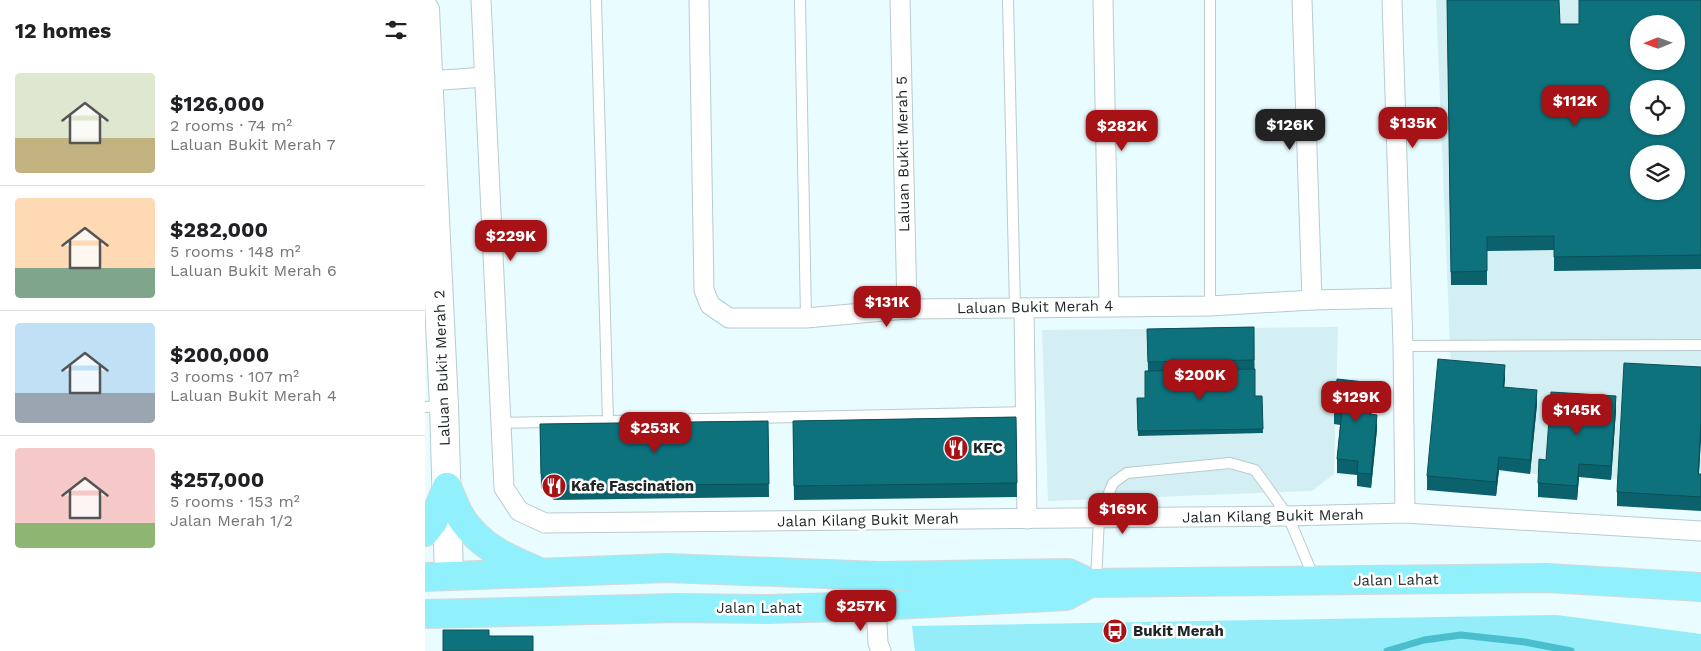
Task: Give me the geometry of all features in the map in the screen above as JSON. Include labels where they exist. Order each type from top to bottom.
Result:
[{"type":"main road","points":[[425,532],[433,522],[447,487]]},
{"type":"main road","points":[[447,487],[461,518],[476,537],[501,556],[539,573]]},
{"type":"main road","points":[[667,568],[744,583],[851,590],[864,594],[876,606]]},
{"type":"main road","name":"Jalan Lahat","points":[[437,576],[667,568],[880,576],[1085,580],[1315,581],[1547,578],[1701,587]]},
{"type":"main road","points":[[425,594],[436,589],[437,576],[476,596],[596,593],[677,608]]},
{"type":"main road","name":"Jalan Lahat","points":[[425,614],[677,608],[769,609],[876,606],[1066,596],[1085,580]]},
{"type":"street","points":[[481,0],[501,423]]},
{"type":"street","name":"Laluan Bukit Merah 4","points":[[699,0],[704,290],[710,305],[729,318],[806,318],[907,309],[1210,306],[1312,300],[1400,298]]},
{"type":"street","name":"Laluan Bukit Merah 5","points":[[900,0],[907,309]]},
{"type":"street","points":[[1103,0],[1109,306]]},
{"type":"street","points":[[1302,0],[1312,300]]},
{"type":"street","points":[[1392,0],[1403,346],[1405,513]]},
{"type":"street","name":"Laluan Bukit Merah 2","points":[[425,10],[429,81],[435,406],[447,487],[437,576]]},
{"type":"street","points":[[429,81],[485,77]]},
{"type":"street","points":[[1019,308],[1025,412],[1027,519]]},
{"type":"street","name":"Jalan Kilang Bukit Merah","points":[[501,423],[504,488],[519,511],[545,523],[1288,516],[1405,513],[1701,531]]},
{"type":"street","points":[[876,606],[878,643],[881,651]]},
{"type":"lane","points":[[596,0],[608,421]]},
{"type":"lane","points":[[800,0],[806,318]]},
{"type":"lane","points":[[1008,0],[1019,308]]},
{"type":"lane","points":[[1209,0],[1210,306]]},
{"type":"lane","points":[[1403,346],[1701,344]]},
{"type":"lane","points":[[501,423],[1025,412]]},
{"type":"lane","points":[[1085,580],[1099,518],[1113,483],[1127,473],[1230,463],[1255,470],[1288,516],[1315,581]]},
{"type":"shaded area","points":[[1436,0],[1701,0],[1701,484],[1455,469]]},
{"type":"shaded area","points":[[1338,327],[1334,474],[1312,491],[1048,501],[1042,330]]},
{"type":"shaded area","points":[[1557,615],[1701,634],[1701,651],[915,651],[912,626]]},
{"type":"building","points":[[1447,0],[1559,0],[1560,24],[1579,24],[1579,0],[1701,0],[1701,255],[1554,257],[1554,236],[1487,237],[1487,271],[1451,272]]},
{"type":"building","points":[[1254,327],[1254,360],[1148,362],[1147,329]]},
{"type":"building","points":[[1438,359],[1505,365],[1503,387],[1537,390],[1530,460],[1499,457],[1496,482],[1427,476]]},
{"type":"building","points":[[1624,363],[1701,367],[1701,423],[1698,474],[1701,474],[1701,497],[1617,492]]},
{"type":"building","points":[[1255,369],[1255,396],[1262,396],[1263,429],[1138,431],[1137,398],[1145,398],[1145,371]]},
{"type":"building","points":[[1337,379],[1373,383],[1370,414],[1377,415],[1371,474],[1357,473],[1358,461],[1337,459],[1342,411],[1334,410]]},
{"type":"building","points":[[1551,392],[1616,396],[1611,466],[1579,464],[1577,486],[1538,483],[1539,459],[1546,460]]},
{"type":"building","points":[[1016,417],[1017,483],[794,486],[793,421]]},
{"type":"building","points":[[768,421],[769,484],[554,486],[541,474],[540,424]]},
{"type":"building","points":[[443,630],[489,630],[489,636],[533,636],[533,651],[443,651]]},
{"type":"waterway","points":[[1387,651],[1424,640],[1461,635],[1525,642],[1571,651]]},
{"type":"place","name":"KFC","points":[[956,448]]},
{"type":"place","name":"Kafe Fascination","points":[[554,486]]},
{"type":"place","name":"Bukit Merah","points":[[1115,631]]}]
